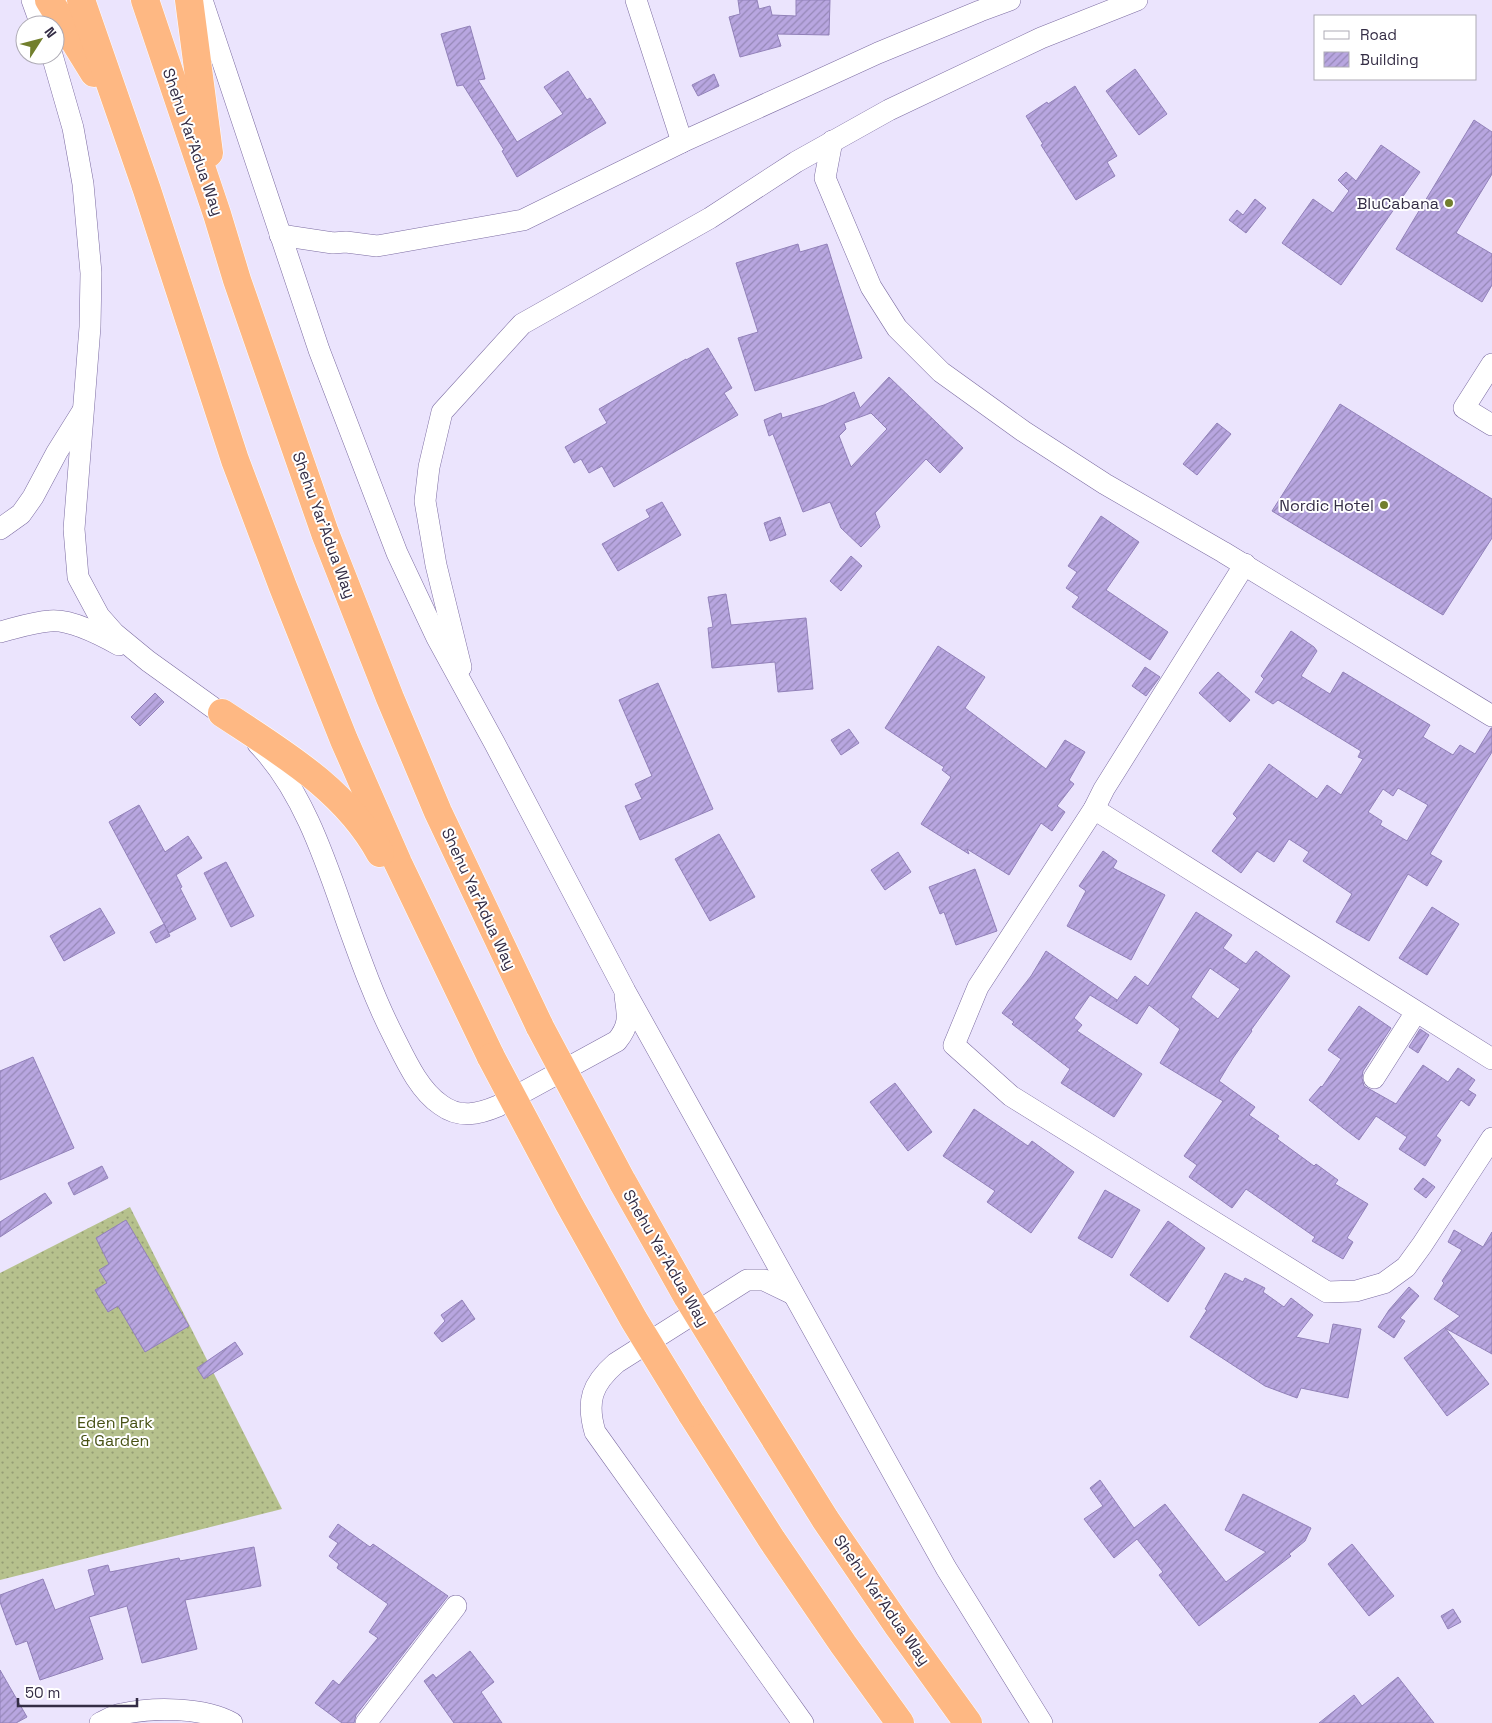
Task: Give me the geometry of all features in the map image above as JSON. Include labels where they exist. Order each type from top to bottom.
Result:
[{"type":"highway","points":[[49,0],[98,81],[147,190]]},
{"type":"highway","points":[[81,0],[147,190],[235,460],[344,740],[398,863],[491,1057],[634,1320],[772,1540],[842,1644],[900,1723]]},
{"type":"highway","name":"Shehu Yar'Adua Way","points":[[145,0],[217,214],[237,280],[325,532],[386,689],[438,812],[540,1027],[664,1256],[739,1381],[826,1519],[898,1626],[968,1723]]},
{"type":"highway","points":[[189,0],[217,214]]},
{"type":"highway","points":[[222,713],[307,771],[333,793],[354,815],[370,836],[416,918],[451,973]]},
{"type":"street","points":[[32,0],[37,15]]},
{"type":"street","points":[[202,0],[319,350],[403,566],[449,662],[468,694],[625,991],[793,1294],[944,1563],[1042,1723]]},
{"type":"street","points":[[636,0],[682,142]]},
{"type":"street","points":[[280,235],[333,243],[346,242],[377,246],[523,220],[682,142],[878,54],[1010,0]]},
{"type":"street","points":[[468,694],[434,556],[425,501],[429,467],[442,412],[522,324],[710,218],[796,162],[888,110],[1041,38],[1138,0]]},
{"type":"street","points":[[55,65],[73,128],[88,227],[91,273],[90,327],[74,529],[78,577],[99,616],[114,633],[148,661],[222,713],[248,735],[268,755],[288,783],[320,849],[384,1018],[417,1079],[441,1106],[456,1112],[468,1114],[481,1113],[498,1106],[617,1041],[624,1032],[628,1022],[625,991]]},
{"type":"street","points":[[832,141],[825,178],[871,287],[897,328],[941,372],[1023,431],[1105,484],[1245,564],[1492,716]]},
{"type":"street","points":[[796,162],[825,178]]},
{"type":"street","points":[[1492,364],[1464,408],[1492,425]]},
{"type":"street","points":[[0,529],[21,514],[33,498],[57,452],[83,410]]},
{"type":"street","points":[[403,566],[434,556]]},
{"type":"street","points":[[1245,564],[1104,789],[1094,809],[978,988],[954,1045],[1011,1096],[1327,1292],[1356,1292],[1384,1283],[1406,1267],[1492,1138]]},
{"type":"street","points":[[0,632],[51,621],[68,623],[104,637],[148,661]]},
{"type":"street","points":[[1094,809],[1492,1059]]},
{"type":"street","points":[[1374,1078],[1416,1012]]},
{"type":"street","points":[[793,1294],[764,1280],[747,1280],[616,1363],[596,1384],[590,1407],[595,1432],[803,1723]]},
{"type":"street","points":[[366,1723],[456,1606]]},
{"type":"street","points":[[100,1723],[120,1714],[190,1710],[232,1723]]},
{"type":"green space","name":"Eden Park & Garden","points":[[130,1207],[282,1509],[0,1580],[0,1273]]},
{"type":"building","points":[[738,0],[757,0],[759,9],[770,6],[772,15],[796,16],[796,0],[830,0],[829,35],[777,34],[781,46],[740,57],[729,17],[740,14]]},
{"type":"building","points":[[470,26],[485,79],[478,80],[517,142],[563,114],[544,87],[568,71],[587,100],[590,98],[606,123],[517,177],[502,151],[504,150],[463,85],[457,86],[441,34]]},
{"type":"building","points":[[1135,69],[1167,114],[1139,135],[1106,91]]},
{"type":"building","points":[[714,74],[719,86],[698,96],[692,85]]},
{"type":"building","points":[[1075,86],[1117,156],[1107,162],[1115,176],[1076,200],[1041,145],[1043,144],[1026,116]]},
{"type":"building","name":"BluCabana","points":[[1474,120],[1492,132],[1492,174],[1456,233],[1492,254],[1492,285],[1482,302],[1396,249]]},
{"type":"building","points":[[1381,145],[1420,172],[1341,285],[1282,243],[1313,199],[1333,213],[1349,191],[1338,180],[1346,172],[1356,181]]},
{"type":"building","points":[[1255,199],[1266,208],[1246,233],[1229,220],[1237,210],[1243,215]]},
{"type":"building","points":[[798,244],[800,252],[827,244],[862,358],[755,391],[738,338],[758,332],[736,263]]},
{"type":"building","points":[[708,348],[732,388],[724,393],[738,415],[614,487],[602,466],[589,473],[581,459],[574,463],[565,447],[607,423],[599,409]]},
{"type":"building","points":[[889,377],[963,448],[940,473],[926,459],[875,513],[880,527],[861,547],[841,528],[830,502],[803,512],[773,434],[769,436],[764,420],[781,413],[782,418],[824,405],[854,392],[860,408]],"holes":[[[871,413],[887,429],[851,467],[839,436],[846,429],[844,423]]]},
{"type":"building","name":"Nordic Hotel","points":[[1340,404],[1492,499],[1492,538],[1443,615],[1272,511]]},
{"type":"building","points":[[1217,423],[1231,434],[1197,475],[1183,464]]},
{"type":"building","points":[[662,502],[681,535],[618,571],[602,544],[650,517],[646,510]]},
{"type":"building","points":[[1101,516],[1139,542],[1106,590],[1168,632],[1150,660],[1072,607],[1079,597],[1066,588],[1077,572],[1068,566]]},
{"type":"building","points":[[780,517],[786,535],[770,541],[764,523]]},
{"type":"building","points":[[851,556],[862,566],[841,591],[830,581]]},
{"type":"building","points":[[726,594],[731,625],[806,618],[813,689],[778,692],[775,662],[712,668],[708,628],[713,627],[708,597]]},
{"type":"building","points":[[1291,631],[1317,651],[1301,676],[1330,694],[1343,672],[1430,725],[1423,737],[1453,755],[1460,745],[1475,754],[1492,728],[1492,752],[1430,854],[1442,861],[1427,886],[1408,874],[1369,941],[1336,922],[1352,894],[1303,861],[1309,852],[1289,839],[1274,862],[1257,851],[1241,873],[1212,851],[1237,818],[1233,814],[1269,764],[1317,799],[1327,785],[1341,795],[1363,759],[1358,757],[1361,751],[1278,700],[1273,704],[1255,692],[1264,679],[1261,676]],"holes":[[[1398,788],[1428,805],[1407,841],[1380,825],[1382,821],[1368,812],[1383,789],[1393,796]]]},
{"type":"building","points":[[938,646],[985,677],[965,708],[1046,769],[1065,740],[1085,752],[1069,780],[1074,784],[1057,806],[1065,812],[1052,831],[1041,823],[1009,875],[967,849],[969,854],[921,824],[951,777],[942,770],[944,767],[885,728]]},
{"type":"building","points":[[1145,667],[1160,677],[1146,696],[1132,686]]},
{"type":"building","points":[[1218,672],[1250,700],[1230,722],[1199,693]]},
{"type":"building","points":[[658,683],[713,809],[640,840],[625,806],[642,799],[635,784],[652,776],[619,700]]},
{"type":"building","points":[[155,693],[164,702],[140,726],[131,717]]},
{"type":"building","points":[[849,729],[859,743],[841,755],[831,740]]},
{"type":"building","points":[[139,805],[165,852],[188,836],[202,858],[176,875],[182,887],[180,888],[196,919],[169,933],[109,822]]},
{"type":"building","points":[[719,834],[755,897],[710,921],[675,859]]},
{"type":"building","points":[[1103,851],[1117,861],[1113,868],[1165,895],[1131,960],[1067,926],[1086,891],[1079,886]]},
{"type":"building","points":[[898,852],[911,872],[885,890],[871,870]]},
{"type":"building","points":[[226,862],[254,916],[231,927],[204,873]]},
{"type":"building","points":[[975,869],[997,931],[956,945],[944,912],[940,914],[929,887]]},
{"type":"building","points":[[1432,907],[1459,924],[1427,975],[1399,958]]},
{"type":"building","points":[[100,908],[115,933],[64,961],[50,936]]},
{"type":"building","points":[[1196,912],[1232,935],[1223,948],[1246,964],[1256,951],[1290,976],[1251,1030],[1219,1081],[1255,1107],[1249,1115],[1279,1136],[1277,1139],[1314,1166],[1316,1164],[1338,1180],[1335,1184],[1368,1204],[1347,1238],[1353,1242],[1343,1259],[1312,1241],[1315,1237],[1246,1189],[1232,1208],[1189,1177],[1197,1165],[1184,1156],[1223,1101],[1160,1063],[1180,1029],[1149,1005],[1137,1024],[1090,995],[1074,1018],[1082,1025],[1077,1031],[1142,1074],[1114,1117],[1061,1083],[1070,1069],[1012,1024],[1014,1022],[1002,1013],[1031,976],[1046,951],[1117,1000],[1116,1002],[1135,976],[1148,986]],"holes":[[[1210,968],[1240,989],[1218,1019],[1191,997]]]},
{"type":"building","points":[[164,924],[170,936],[156,943],[150,932]]},
{"type":"building","points":[[1359,1006],[1391,1028],[1363,1071],[1364,1086],[1396,1104],[1423,1065],[1448,1082],[1458,1068],[1475,1080],[1468,1090],[1476,1095],[1469,1106],[1461,1100],[1436,1136],[1441,1140],[1425,1166],[1399,1149],[1407,1137],[1376,1116],[1359,1140],[1309,1100],[1322,1087],[1341,1059],[1328,1050]]},
{"type":"building","points":[[1420,1029],[1429,1035],[1418,1053],[1409,1047]]},
{"type":"building","points":[[33,1057],[74,1148],[0,1180],[0,1071]]},
{"type":"building","points":[[895,1083],[932,1132],[908,1151],[870,1102]]},
{"type":"building","points":[[974,1109],[1028,1146],[1032,1141],[1074,1172],[1031,1233],[987,1202],[995,1191],[943,1156]]},
{"type":"building","points":[[102,1166],[108,1178],[74,1195],[68,1183]]},
{"type":"building","points":[[1423,1178],[1435,1187],[1426,1198],[1414,1189]]},
{"type":"building","points":[[1105,1190],[1140,1210],[1112,1258],[1078,1238]]},
{"type":"building","points":[[45,1193],[52,1203],[0,1237],[0,1222]]},
{"type":"building","points":[[126,1220],[189,1326],[145,1352],[118,1306],[108,1312],[95,1290],[107,1283],[99,1270],[109,1264],[96,1238]]},
{"type":"building","points":[[1168,1221],[1205,1248],[1168,1302],[1130,1275]]},
{"type":"building","points":[[1454,1230],[1483,1247],[1492,1232],[1492,1354],[1445,1328],[1489,1384],[1447,1416],[1404,1358],[1460,1316],[1434,1299],[1444,1283],[1442,1281],[1462,1250],[1448,1242]]},
{"type":"building","points":[[1225,1273],[1243,1282],[1245,1278],[1265,1288],[1263,1292],[1284,1307],[1291,1298],[1313,1315],[1296,1337],[1329,1344],[1333,1324],[1361,1329],[1348,1398],[1301,1388],[1297,1398],[1265,1386],[1190,1337],[1207,1310],[1205,1309]]},
{"type":"building","points":[[1409,1287],[1419,1296],[1400,1318],[1405,1321],[1394,1338],[1378,1327],[1389,1310]]},
{"type":"building","points":[[462,1300],[475,1319],[442,1342],[434,1333],[445,1321],[441,1315]]},
{"type":"building","points":[[235,1342],[243,1354],[204,1379],[197,1368]]},
{"type":"building","points":[[1100,1480],[1134,1528],[1165,1504],[1226,1582],[1266,1552],[1225,1530],[1243,1494],[1311,1528],[1305,1541],[1289,1554],[1291,1556],[1199,1626],[1159,1575],[1163,1572],[1137,1539],[1114,1558],[1084,1519],[1103,1506],[1090,1488]]},
{"type":"building","points":[[338,1524],[370,1547],[373,1544],[448,1596],[356,1715],[354,1723],[342,1723],[315,1703],[333,1680],[339,1685],[378,1638],[369,1632],[388,1604],[337,1568],[339,1564],[329,1556],[338,1543],[329,1537]]},
{"type":"building","points":[[1352,1544],[1394,1596],[1369,1616],[1328,1564]]},
{"type":"building","points":[[254,1547],[261,1586],[185,1600],[197,1649],[142,1663],[127,1606],[89,1617],[103,1659],[40,1680],[27,1641],[16,1645],[0,1602],[0,1595],[43,1579],[55,1610],[95,1595],[88,1570],[108,1565],[110,1572],[179,1558],[180,1561]]},
{"type":"building","points":[[1453,1609],[1461,1622],[1448,1629],[1441,1616]]},
{"type":"building","points":[[470,1651],[494,1682],[481,1692],[502,1723],[454,1723],[424,1681],[433,1674],[436,1678]]},
{"type":"building","points":[[0,1670],[27,1717],[16,1723],[0,1723]]},
{"type":"building","points":[[1398,1677],[1434,1723],[1319,1723],[1354,1695],[1362,1706]]},
{"type":"place","name":"BluCabana","points":[[1449,203]]},
{"type":"place","name":"Nordic Hotel","points":[[1384,505]]}]
